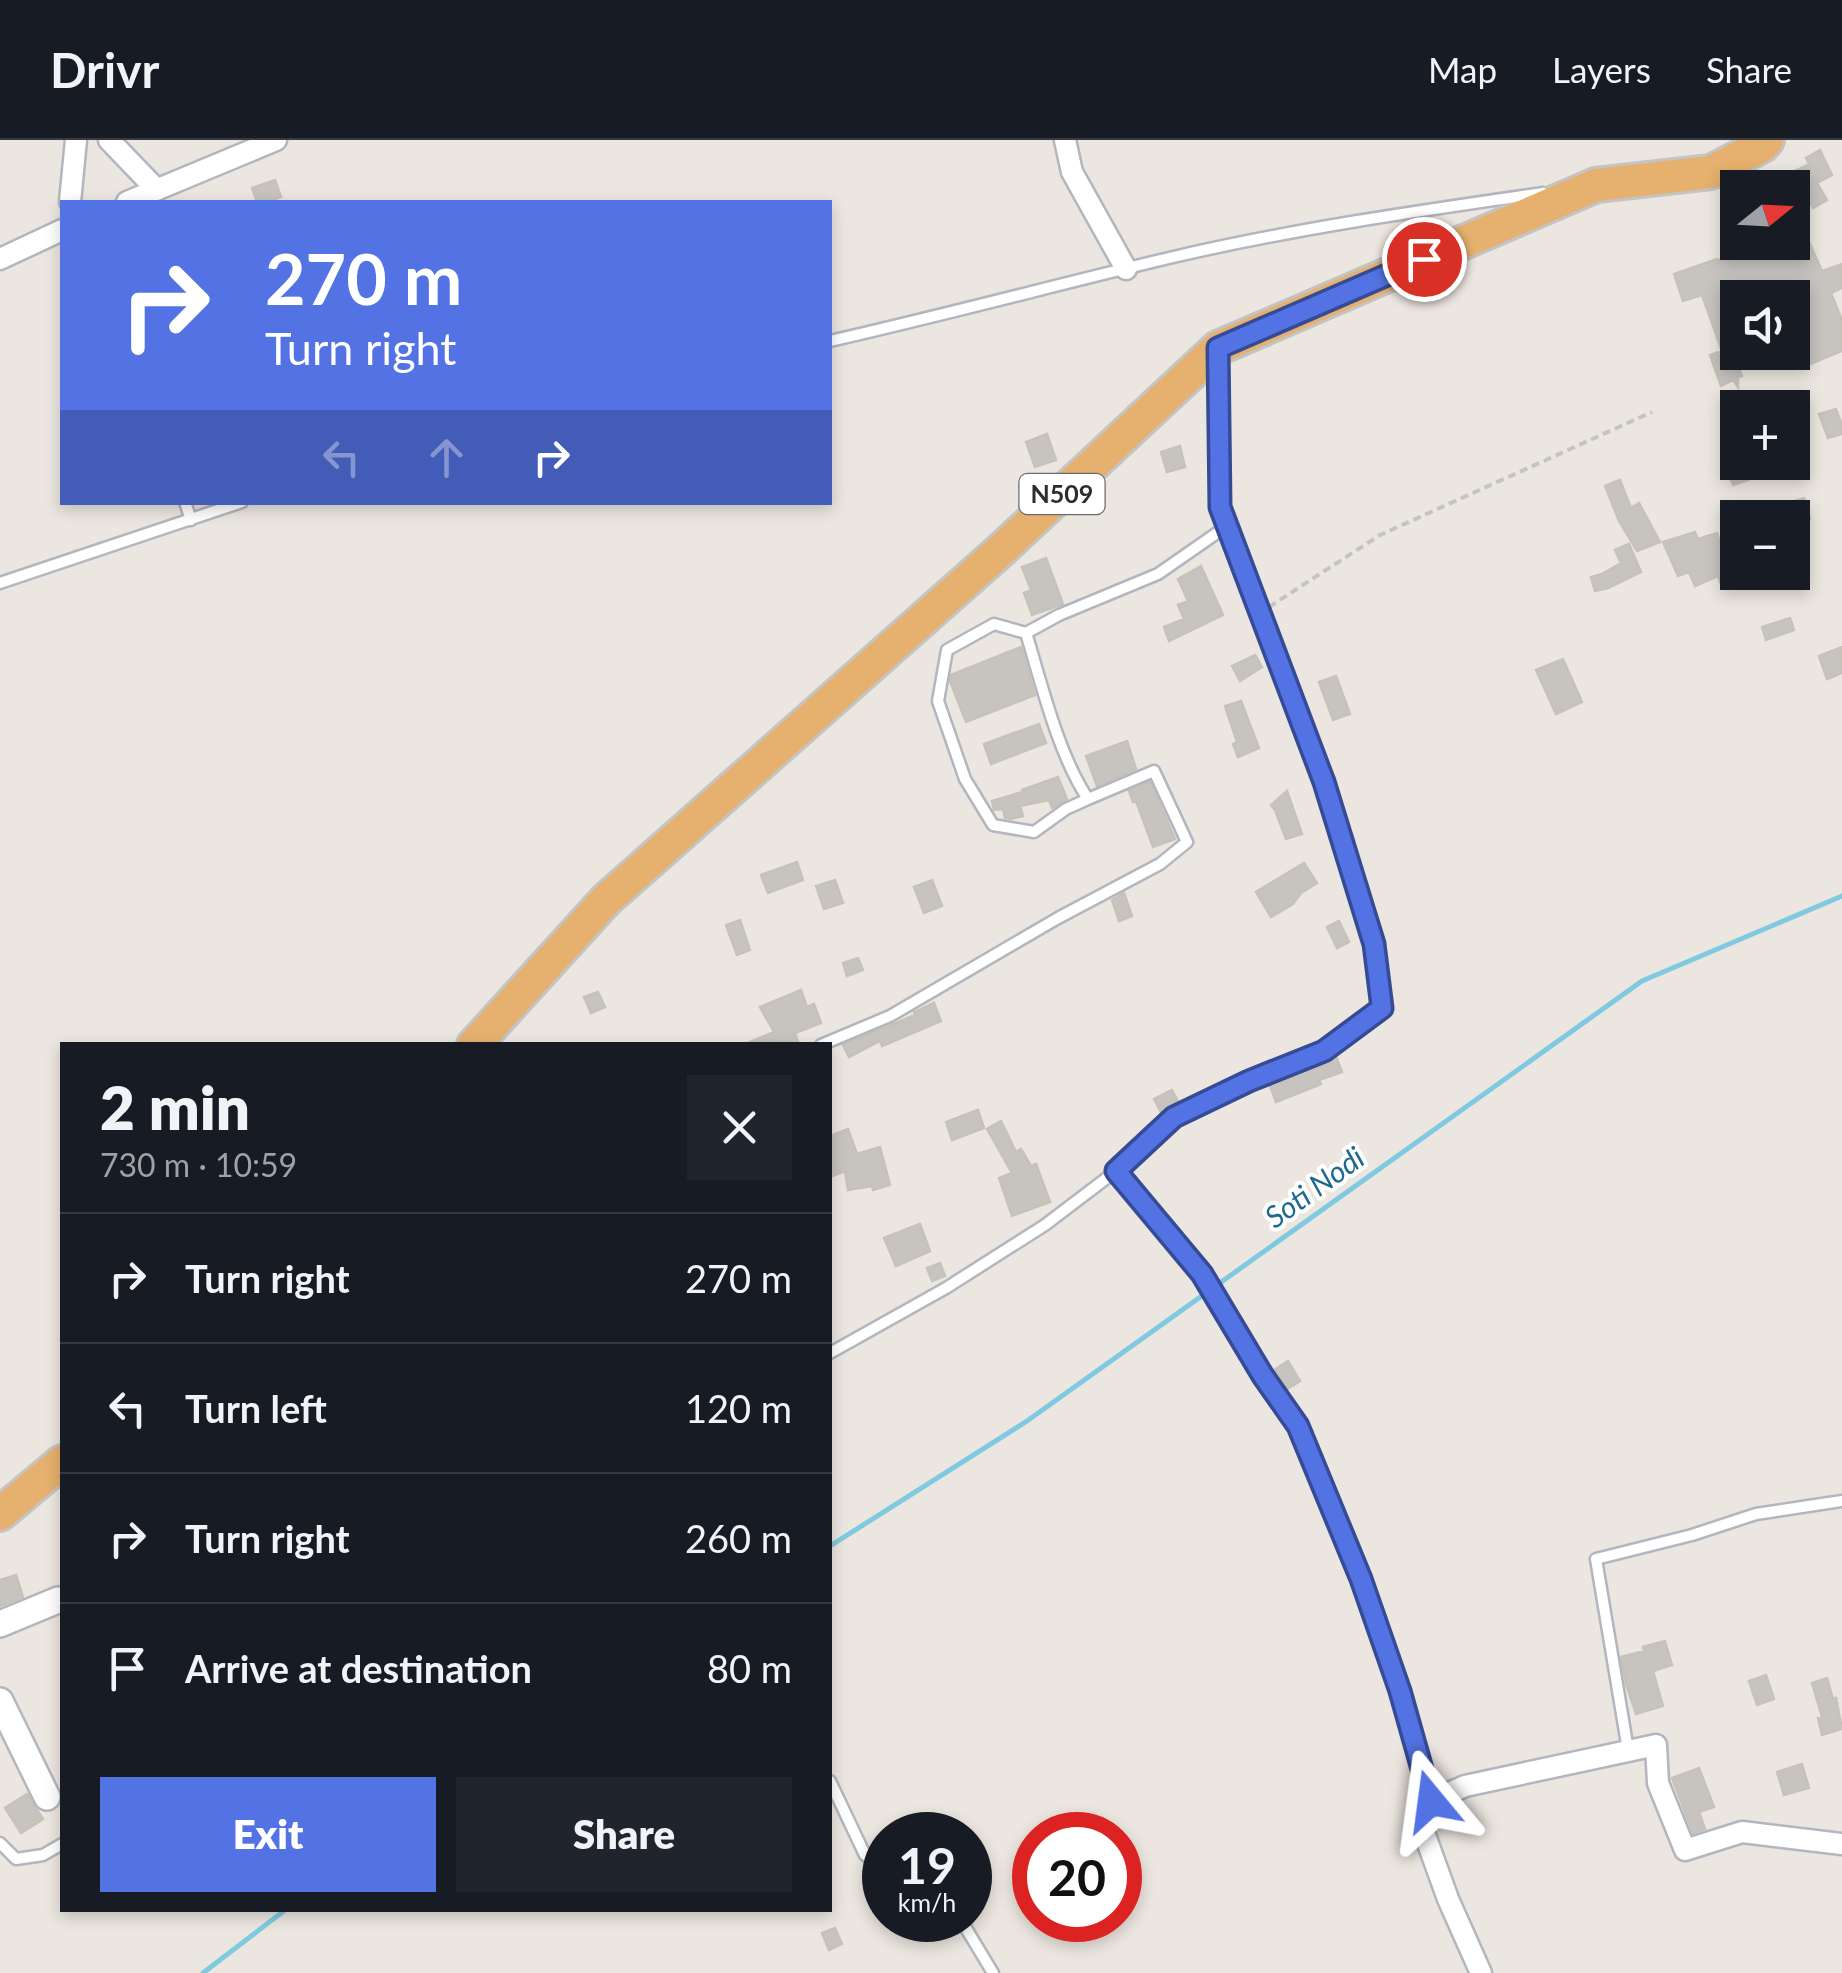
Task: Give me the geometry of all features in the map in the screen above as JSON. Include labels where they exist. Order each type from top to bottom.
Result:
[{"type":"highway","name":"N509","points":[[477,1042],[606,900],[1000,552],[1218,348],[1596,185],[1711,172],[1767,140]]},
{"type":"highway","points":[[0,1514],[60,1464]]},
{"type":"street","points":[[70,200],[76,140]]},
{"type":"street","points":[[109,140],[157,190]]},
{"type":"street","points":[[133,200],[276,140]]},
{"type":"street","points":[[1064,140],[1072,172],[1126,269]]},
{"type":"street","points":[[0,259],[60,231]]},
{"type":"street","points":[[0,1624],[58,1600]]},
{"type":"street","points":[[0,1701],[46,1797]]},
{"type":"street","points":[[1481,1973],[1448,1899],[1422,1826],[1431,1801],[1465,1786],[1656,1744],[1658,1783],[1685,1850],[1742,1832],[1842,1844]]},
{"type":"lane","points":[[832,341],[1171,257],[1342,223],[1596,185]]},
{"type":"lane","points":[[832,1352],[946,1288],[1044,1225],[1116,1171],[1174,1117],[1324,1051],[1382,1008],[1374,944],[1324,782],[1220,507],[1218,348]]},
{"type":"lane","points":[[186,505],[191,520]]},
{"type":"lane","points":[[0,583],[234,505]]},
{"type":"lane","points":[[827,1042],[890,1016],[1160,864],[1187,842],[1154,771],[1066,809],[1034,832],[993,825],[965,779],[938,701],[947,650],[994,624],[1026,633],[1158,574],[1227,526]]},
{"type":"lane","points":[[1026,633],[1053,720],[1077,782],[1088,799]]},
{"type":"lane","points":[[1116,1171],[1202,1274],[1298,1426],[1361,1579],[1400,1691],[1431,1801]]},
{"type":"lane","points":[[1628,1750],[1596,1559],[1756,1514],[1842,1501]]},
{"type":"lane","points":[[832,1784],[862,1851]]},
{"type":"lane","points":[[0,1842],[16,1859],[43,1855],[60,1845]]},
{"type":"lane","points":[[975,1942],[993,1973]]},
{"type":"path","points":[[1261,612],[1380,535],[1652,412]]},
{"type":"building","points":[[1820,150],[1832,175],[1817,183],[1827,200],[1813,208],[1810,170],[1797,170],[1809,164],[1806,158]]},
{"type":"building","points":[[275,180],[281,197],[256,200],[252,188]]},
{"type":"building","points":[[1810,244],[1822,271],[1842,264],[1842,288],[1831,293],[1842,320],[1842,351],[1810,364],[1810,280],[1720,280],[1720,345],[1702,295],[1683,301],[1674,274],[1717,261],[1810,260]]},
{"type":"building","points":[[1720,352],[1720,370],[1739,370],[1742,376],[1738,378],[1738,387],[1733,380],[1721,386],[1710,355]]},
{"type":"building","points":[[1836,409],[1842,434],[1828,438],[1819,414]]},
{"type":"building","points":[[1047,434],[1056,460],[1035,467],[1026,442]]},
{"type":"building","points":[[1180,446],[1185,467],[1167,472],[1161,452]]},
{"type":"building","points":[[1620,480],[1631,508],[1639,503],[1660,542],[1637,551],[1605,486]]},
{"type":"building","points":[[1695,532],[1698,539],[1717,533],[1720,582],[1718,576],[1695,586],[1689,572],[1678,576],[1663,542]]},
{"type":"building","points":[[1629,544],[1641,572],[1595,591],[1591,577],[1621,563],[1615,550]]},
{"type":"building","points":[[1046,558],[1063,604],[1032,615],[1024,593],[1031,590],[1022,567]]},
{"type":"building","points":[[1201,566],[1223,615],[1169,641],[1164,627],[1184,619],[1178,605],[1188,601],[1178,579]]},
{"type":"building","points":[[1790,618],[1794,630],[1766,640],[1762,627]]},
{"type":"building","points":[[1021,647],[1035,695],[966,722],[951,675]]},
{"type":"building","points":[[1842,647],[1842,673],[1827,679],[1819,656]]},
{"type":"building","points":[[1255,655],[1262,667],[1240,681],[1232,666]]},
{"type":"building","points":[[1563,659],[1582,702],[1556,714],[1536,670]]},
{"type":"building","points":[[1336,676],[1350,714],[1333,720],[1319,682]]},
{"type":"building","points":[[1241,701],[1259,748],[1238,757],[1225,706]]},
{"type":"building","points":[[1039,724],[1046,743],[991,764],[984,744]]},
{"type":"building","points":[[1127,741],[1136,769],[1097,786],[1086,756]]},
{"type":"building","points":[[1058,777],[1067,799],[1052,808],[1049,800],[1020,806],[1023,816],[1011,819],[1005,818],[1003,809],[994,810],[992,801]]},
{"type":"building","points":[[1150,782],[1175,839],[1153,847],[1129,791]]},
{"type":"building","points":[[1287,791],[1302,834],[1286,839],[1271,805]]},
{"type":"building","points":[[797,862],[803,880],[768,893],[761,875]]},
{"type":"building","points":[[1304,863],[1317,883],[1271,917],[1256,892]]},
{"type":"building","points":[[835,880],[843,903],[824,909],[816,886]]},
{"type":"building","points":[[932,880],[942,906],[924,913],[914,887]]},
{"type":"building","points":[[1124,893],[1132,916],[1119,921],[1112,900]]},
{"type":"building","points":[[740,920],[750,950],[737,955],[726,925]]},
{"type":"building","points":[[1339,921],[1349,942],[1337,948],[1327,927]]},
{"type":"building","points":[[858,958],[863,970],[847,976],[843,963]]},
{"type":"building","points":[[801,990],[807,1007],[814,1004],[821,1023],[795,1033],[798,1042],[750,1042],[774,1032],[760,1007]]},
{"type":"building","points":[[598,992],[605,1007],[591,1013],[584,997]]},
{"type":"building","points":[[934,1003],[941,1021],[882,1046],[880,1041],[849,1057],[843,1045]]},
{"type":"building","points":[[1335,1054],[1342,1072],[1276,1102],[1269,1083],[1322,1064]]},
{"type":"building","points":[[1172,1090],[1180,1105],[1163,1116],[1154,1099]]},
{"type":"building","points":[[978,1110],[984,1128],[952,1140],[946,1122]]},
{"type":"building","points":[[1001,1121],[1016,1152],[1021,1149],[1031,1166],[1036,1164],[1050,1202],[1012,1216],[999,1178],[1012,1173],[987,1129]]},
{"type":"building","points":[[848,1129],[857,1154],[880,1147],[890,1185],[848,1190],[845,1171],[832,1176],[832,1135]]},
{"type":"building","points":[[920,1224],[930,1251],[896,1266],[884,1238]]},
{"type":"building","points":[[940,1263],[945,1276],[932,1281],[927,1268]]},
{"type":"building","points":[[1288,1361],[1300,1381],[1284,1391],[1271,1372]]},
{"type":"building","points":[[16,1575],[23,1597],[0,1606],[0,1580]]},
{"type":"building","points":[[1665,1641],[1672,1665],[1653,1671],[1663,1706],[1636,1714],[1621,1657]]},
{"type":"building","points":[[1766,1675],[1774,1699],[1757,1705],[1749,1681]]},
{"type":"building","points":[[1827,1678],[1842,1729],[1822,1735],[1818,1718],[1822,1717],[1812,1683]]},
{"type":"building","points":[[1802,1764],[1809,1788],[1784,1795],[1777,1772]]},
{"type":"building","points":[[1699,1768],[1714,1807],[1699,1812],[1705,1829],[1693,1833],[1672,1778]]},
{"type":"building","points":[[27,1794],[43,1819],[21,1833],[5,1808]]},
{"type":"building","points":[[835,1928],[842,1944],[829,1950],[822,1933]]},
{"type":"waterway","name":"Soti Nodi","points":[[832,1545],[1027,1421],[1642,981],[1842,896]]},
{"type":"waterway","name":"Soti Nodi","points":[[203,1973],[282,1912]]},
{"type":"route","points":[[1424,259],[1218,348],[1220,507],[1324,782],[1374,944],[1382,1008],[1324,1051],[1174,1117],[1116,1171],[1202,1274],[1298,1426],[1361,1579],[1400,1691],[1431,1801]]}]
